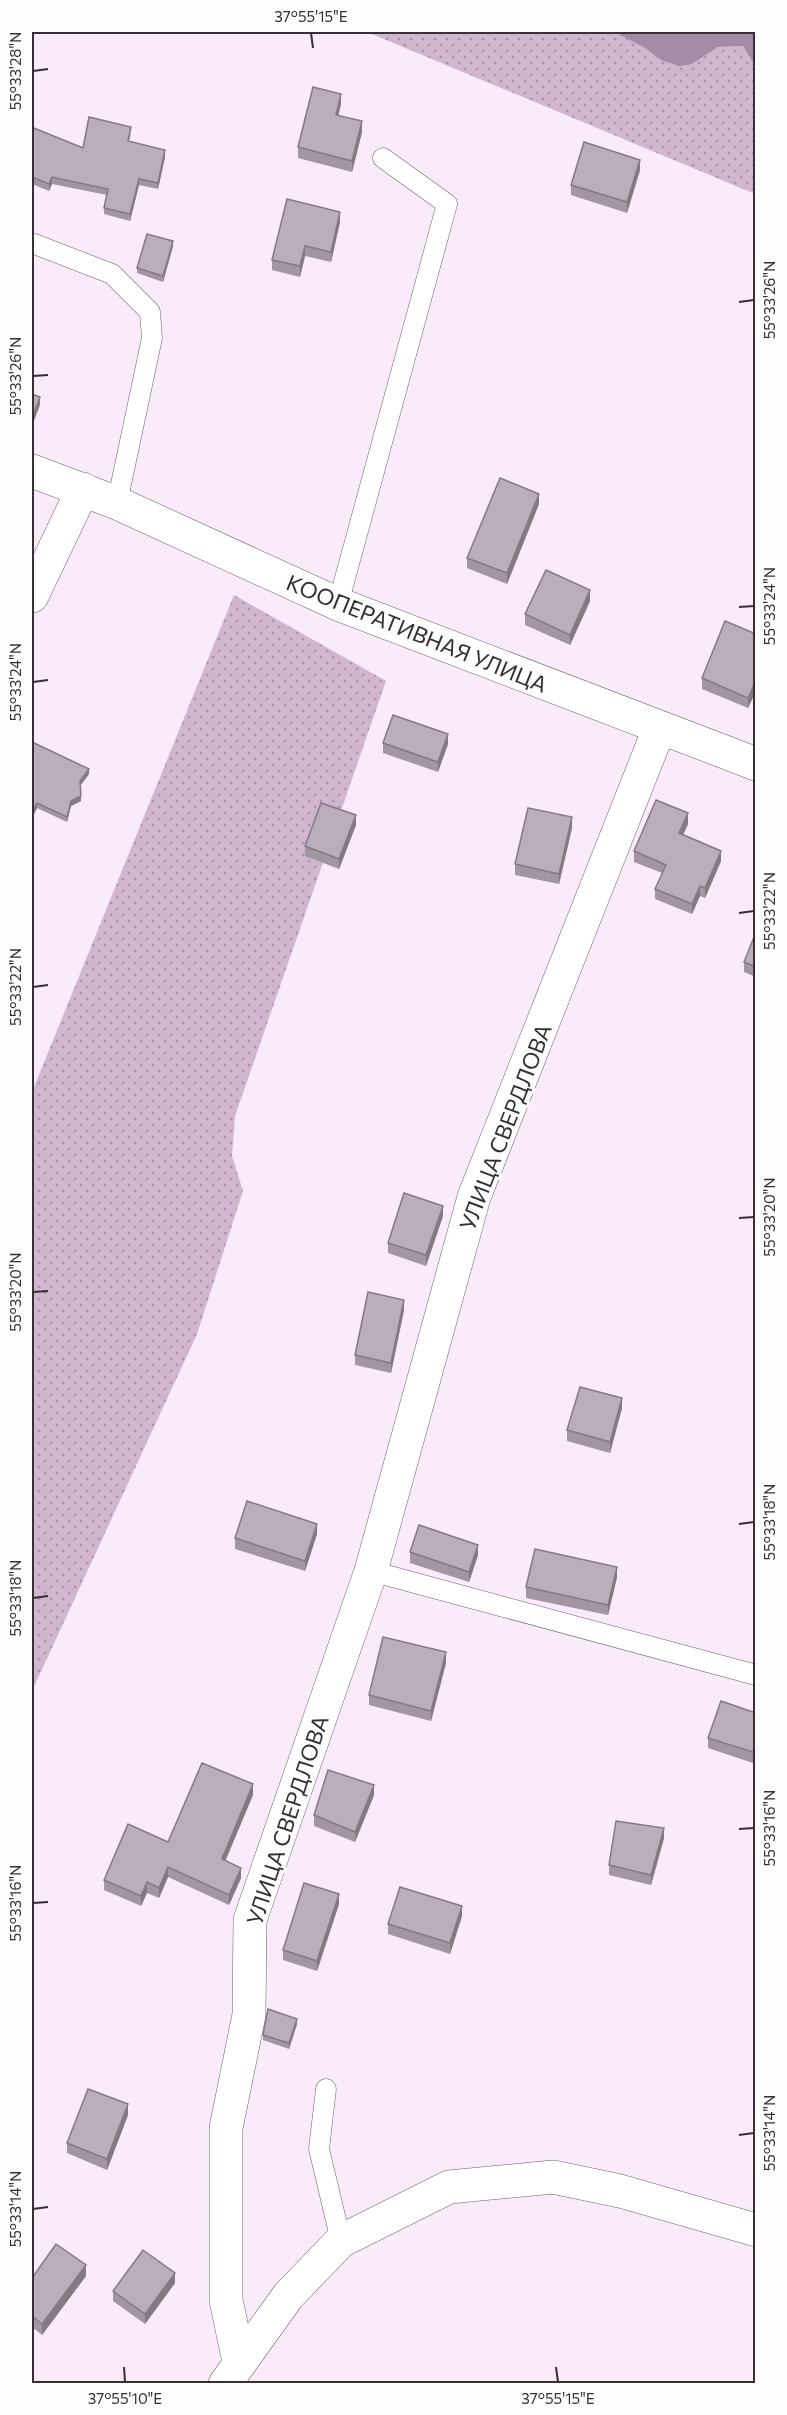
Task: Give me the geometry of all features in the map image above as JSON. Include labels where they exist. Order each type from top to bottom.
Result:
[{"type":"street","name":"КООПЕРАТИВНАЯ УЛИЦА","points":[[32,471],[117,503],[338,604],[659,729],[756,764]]},
{"type":"street","points":[[32,596],[83,489]]},
{"type":"street","name":"УЛИЦА СВЕРДЛОВА","points":[[232,2373],[226,2300],[226,2128],[249,2015],[250,1920],[371,1571],[474,1197],[659,729]]},
{"type":"street","points":[[232,2373],[288,2296],[341,2241],[449,2187],[553,2177],[620,2191],[756,2230]]},
{"type":"lane","points":[[338,604],[447,204],[383,158]]},
{"type":"lane","points":[[32,243],[112,274],[150,312],[152,338],[117,503]]},
{"type":"lane","points":[[371,1571],[756,1675]]},
{"type":"lane","points":[[326,2089],[319,2149],[341,2241]]},
{"type":"shaded area","points":[[367,32],[614,32],[645,48],[661,60],[692,64],[718,47],[743,46],[755,66],[755,194]]},
{"type":"shaded area","points":[[614,32],[755,32],[755,66],[743,46],[718,47],[692,64],[679,66],[661,60],[645,48]]},
{"type":"shaded area","points":[[234,595],[386,681],[235,1116],[232,1156],[243,1191],[197,1334],[32,1691],[32,1092]]},
{"type":"building","points":[[313,87],[341,94],[336,115],[362,121],[352,161],[298,147]]},
{"type":"building","points":[[89,117],[131,127],[128,141],[165,150],[158,183],[139,179],[130,214],[104,208],[108,189],[52,177],[49,184],[32,177],[34,128],[83,148]]},
{"type":"building","points":[[584,142],[640,160],[627,202],[571,185]]},
{"type":"building","points":[[287,199],[340,212],[331,252],[305,246],[300,266],[272,260]]},
{"type":"building","points":[[147,234],[173,241],[163,276],[137,268]]},
{"type":"building","points":[[32,394],[40,397],[32,418]]},
{"type":"building","points":[[500,478],[539,494],[507,573],[467,558]]},
{"type":"building","points":[[546,570],[590,590],[570,635],[525,614]]},
{"type":"building","points":[[725,621],[756,634],[756,680],[748,698],[702,678]]},
{"type":"building","points":[[393,715],[448,734],[438,762],[383,743]]},
{"type":"building","points":[[32,742],[89,769],[80,781],[81,796],[71,801],[67,817],[37,803],[34,809],[32,808]]},
{"type":"building","points":[[656,800],[688,813],[679,833],[721,851],[705,888],[700,886],[692,904],[655,889],[666,865],[634,851]]},
{"type":"building","points":[[321,803],[356,815],[339,859],[305,846]]},
{"type":"building","points":[[528,808],[572,817],[559,874],[515,864]]},
{"type":"building","points":[[756,932],[756,967],[744,962]]},
{"type":"building","points":[[404,1193],[443,1206],[426,1255],[388,1243]]},
{"type":"building","points":[[368,1292],[404,1300],[391,1363],[355,1355]]},
{"type":"building","points":[[580,1387],[622,1398],[610,1442],[567,1430]]},
{"type":"building","points":[[247,1501],[317,1524],[305,1561],[235,1538]]},
{"type":"building","points":[[419,1525],[478,1545],[469,1572],[410,1552]]},
{"type":"building","points":[[535,1549],[617,1567],[608,1605],[526,1587]]},
{"type":"building","points":[[383,1637],[446,1652],[431,1711],[369,1695]]},
{"type":"building","points":[[721,1701],[756,1713],[756,1753],[708,1738]]},
{"type":"building","points":[[202,1763],[253,1784],[222,1859],[241,1868],[229,1895],[168,1867],[159,1888],[147,1882],[141,1896],[104,1880],[128,1824],[168,1842]]},
{"type":"building","points":[[328,1770],[374,1785],[355,1832],[314,1815]]},
{"type":"building","points":[[616,1821],[664,1828],[651,1875],[609,1865]]},
{"type":"building","points":[[304,1883],[339,1894],[317,1961],[283,1950]]},
{"type":"building","points":[[400,1887],[462,1906],[450,1943],[388,1924]]},
{"type":"building","points":[[268,2009],[297,2019],[289,2043],[263,2035]]},
{"type":"building","points":[[88,2089],[128,2104],[107,2159],[67,2143]]},
{"type":"building","points":[[56,2244],[86,2265],[42,2324],[32,2316],[32,2278]]},
{"type":"building","points":[[143,2250],[175,2273],[145,2314],[113,2291]]}]
